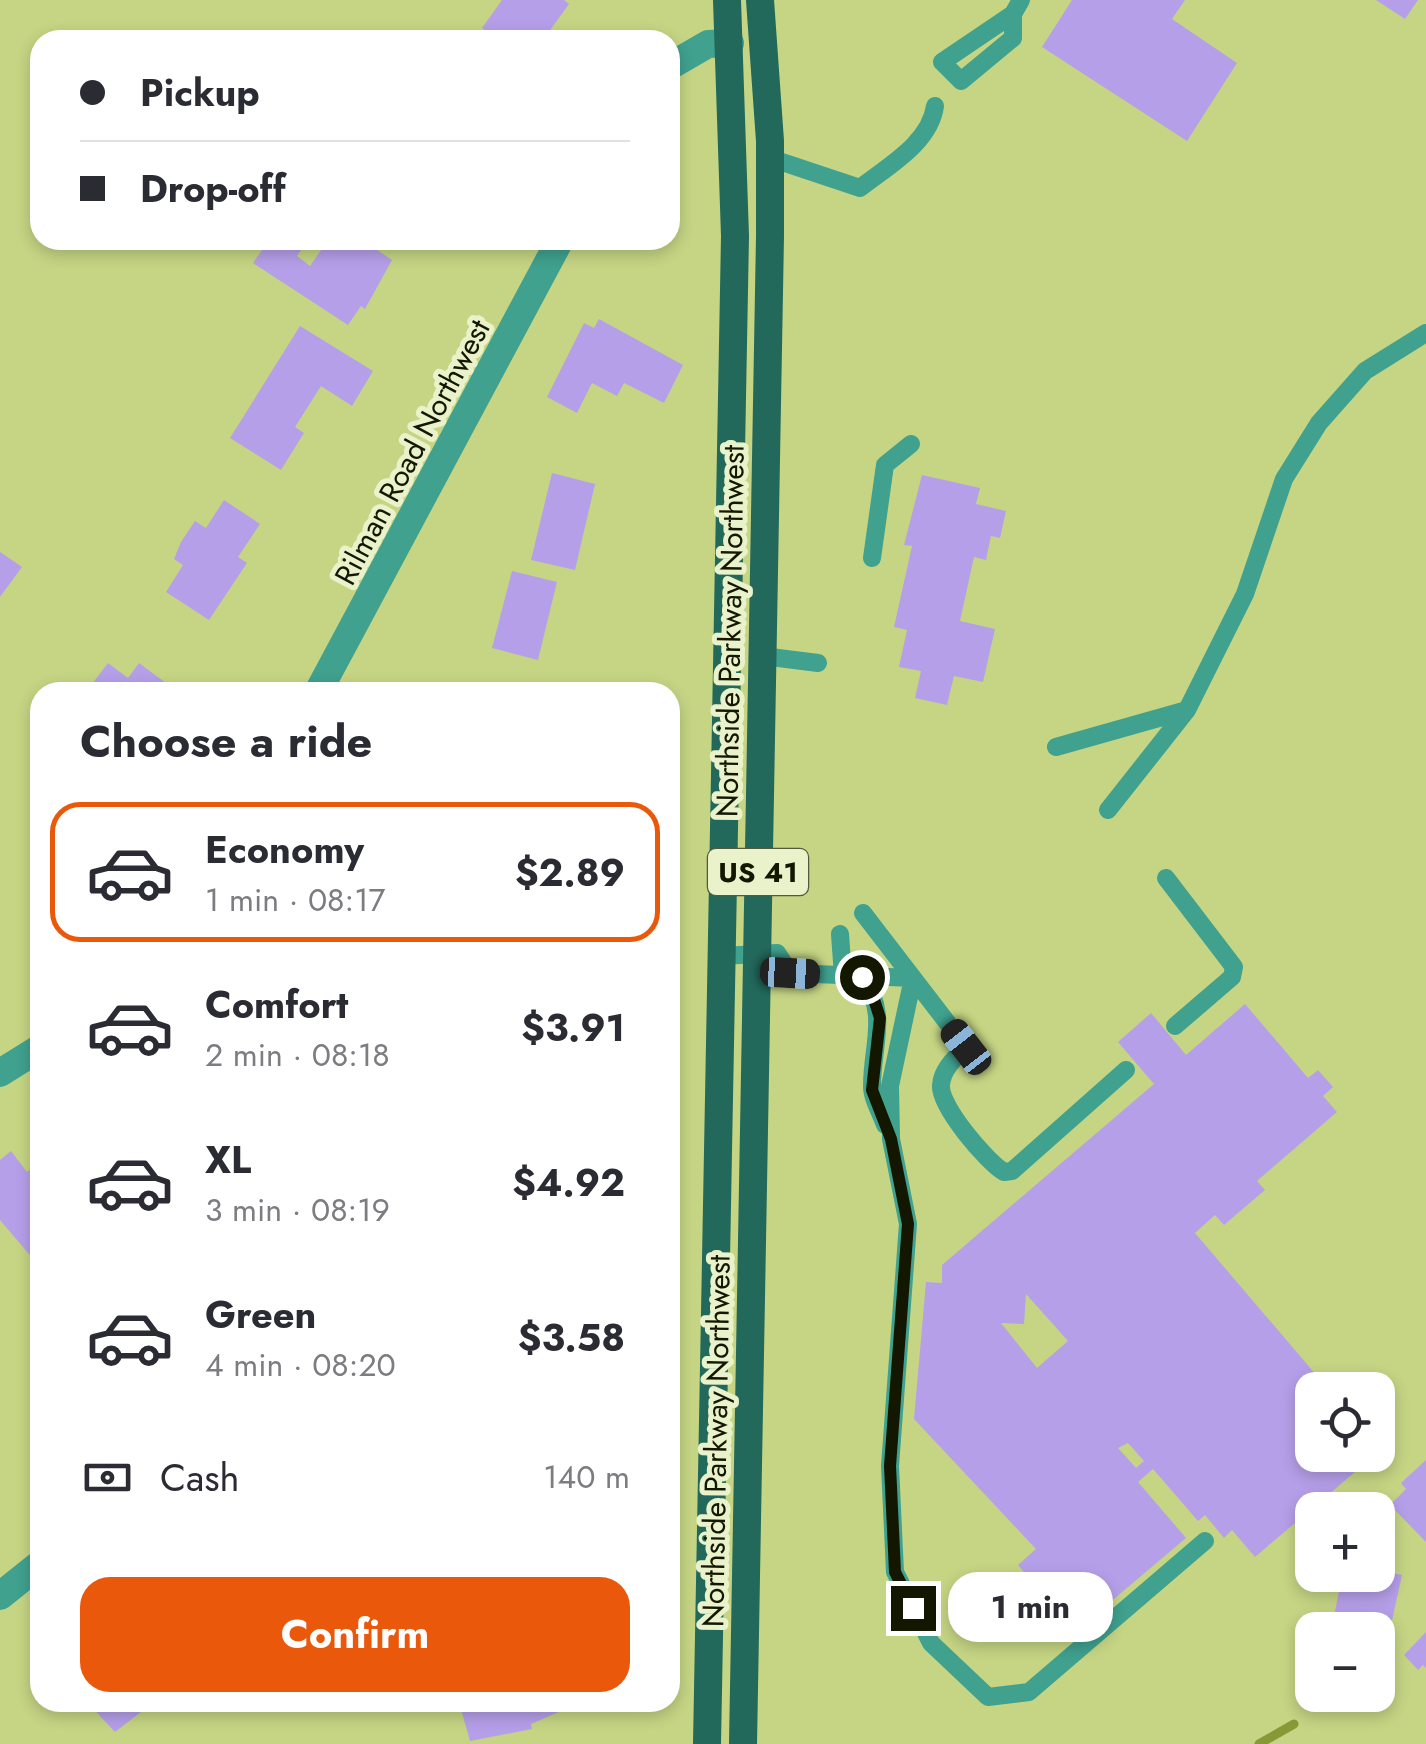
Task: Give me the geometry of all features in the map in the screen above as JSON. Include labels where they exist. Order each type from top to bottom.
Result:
[{"type":"main road","name":"Northside Parkway Northwest","points":[[707,1744],[735,236],[727,0]]},
{"type":"main road","name":"Northside Parkway Northwest","points":[[742,1744],[767,953],[762,656],[770,158],[760,0]]},
{"type":"street","points":[[680,60],[708,44],[730,43]]},
{"type":"street","name":"Rilman Road Northwest","points":[[323,682],[555,250]]},
{"type":"street","points":[[0,1074],[30,1054]]},
{"type":"street","points":[[0,1596],[30,1572]]},
{"type":"lane","points":[[730,43],[760,0]]},
{"type":"lane","points":[[1017,7],[1013,38],[961,81],[942,62],[1017,7]]},
{"type":"lane","points":[[770,158],[860,188],[910,148],[933,123],[935,106]]},
{"type":"lane","points":[[1108,810],[1187,710],[1245,594],[1284,479],[1319,423],[1365,371],[1426,333]]},
{"type":"lane","points":[[872,558],[885,464],[911,444]]},
{"type":"lane","points":[[762,656],[818,664]]},
{"type":"lane","points":[[1056,746],[1187,710]]},
{"type":"lane","points":[[1166,878],[1234,968],[1232,977],[1175,1026]]},
{"type":"lane","points":[[862,913],[966,1047],[951,1061],[940,1082],[946,1104],[994,1166],[1004,1172],[1012,1171],[1126,1070]]},
{"type":"lane","points":[[840,934],[852,976],[871,990],[880,1018],[872,1090],[891,1139],[908,1224],[890,1466],[895,1572],[931,1643],[988,1696],[1029,1692],[1205,1541]]},
{"type":"lane","points":[[721,956],[767,953],[790,973],[913,978]]},
{"type":"lane","points":[[891,1139],[890,1086],[913,978]]},
{"type":"building","points":[[502,0],[564,0],[569,4],[550,30],[482,28]]},
{"type":"building","points":[[1072,0],[1185,0],[1172,19],[1237,63],[1187,141],[1042,47]]},
{"type":"building","points":[[1376,0],[1418,0],[1405,19]]},
{"type":"building","points":[[262,250],[301,250],[297,256],[310,266],[321,250],[377,250],[392,260],[365,309],[361,306],[348,325],[253,263]]},
{"type":"building","points":[[599,319],[683,365],[664,403],[624,383],[617,396],[592,383],[577,413],[547,397],[584,323],[594,328]]},
{"type":"building","points":[[300,326],[373,371],[352,406],[321,386],[295,427],[304,433],[281,470],[230,438]]},
{"type":"building","points":[[552,473],[595,484],[575,570],[531,560]]},
{"type":"building","points":[[922,475],[980,488],[976,504],[1006,511],[1000,538],[991,536],[986,560],[974,557],[960,621],[995,629],[983,682],[954,676],[947,705],[915,698],[921,671],[899,667],[907,630],[894,627],[912,546],[904,545]]},
{"type":"building","points":[[224,500],[260,524],[238,557],[247,563],[209,620],[166,592],[183,565],[174,559],[181,542],[195,521],[206,528]]},
{"type":"building","points":[[0,552],[22,567],[0,597]]},
{"type":"building","points":[[512,571],[557,582],[538,660],[492,648]]},
{"type":"building","points":[[108,663],[128,678],[139,663],[165,682],[94,682]]},
{"type":"building","points":[[1245,1004],[1308,1078],[1318,1070],[1333,1087],[1323,1096],[1337,1112],[1257,1181],[1265,1190],[1224,1225],[1215,1215],[1195,1233],[1314,1372],[1295,1372],[1295,1472],[1355,1472],[1331,1492],[1295,1492],[1295,1523],[1255,1557],[1232,1530],[1224,1538],[1205,1515],[1198,1521],[1153,1469],[1138,1482],[1186,1538],[1095,1615],[1071,1586],[1051,1604],[1018,1565],[1036,1549],[914,1419],[926,1282],[942,1283],[942,1265],[1154,1084],[1118,1042],[1151,1013],[1186,1055]],"holes":[[[1026,1294],[1068,1341],[1037,1368],[1001,1323],[1024,1324]],[[1128,1443],[1144,1461],[1136,1468],[1118,1448]]]},
{"type":"building","points":[[11,1151],[27,1172],[30,1170],[30,1255],[0,1220],[0,1160]]},
{"type":"building","points":[[1426,1460],[1426,1542],[1395,1510],[1395,1500],[1406,1489],[1401,1483]]},
{"type":"building","points":[[1395,1574],[1402,1575],[1394,1612],[1335,1612],[1339,1592],[1395,1592]]},
{"type":"building","points":[[1426,1632],[1426,1668],[1423,1665],[1418,1670],[1404,1655]]},
{"type":"building","points":[[96,1712],[141,1712],[115,1732]]},
{"type":"building","points":[[462,1712],[559,1712],[531,1724],[532,1729],[470,1741]]},
{"type":"waterway","points":[[1259,1744],[1294,1724]]},
{"type":"route","points":[[862,977],[871,990],[880,1018],[872,1090],[891,1139],[908,1224],[890,1466],[895,1572],[913,1608]]}]
